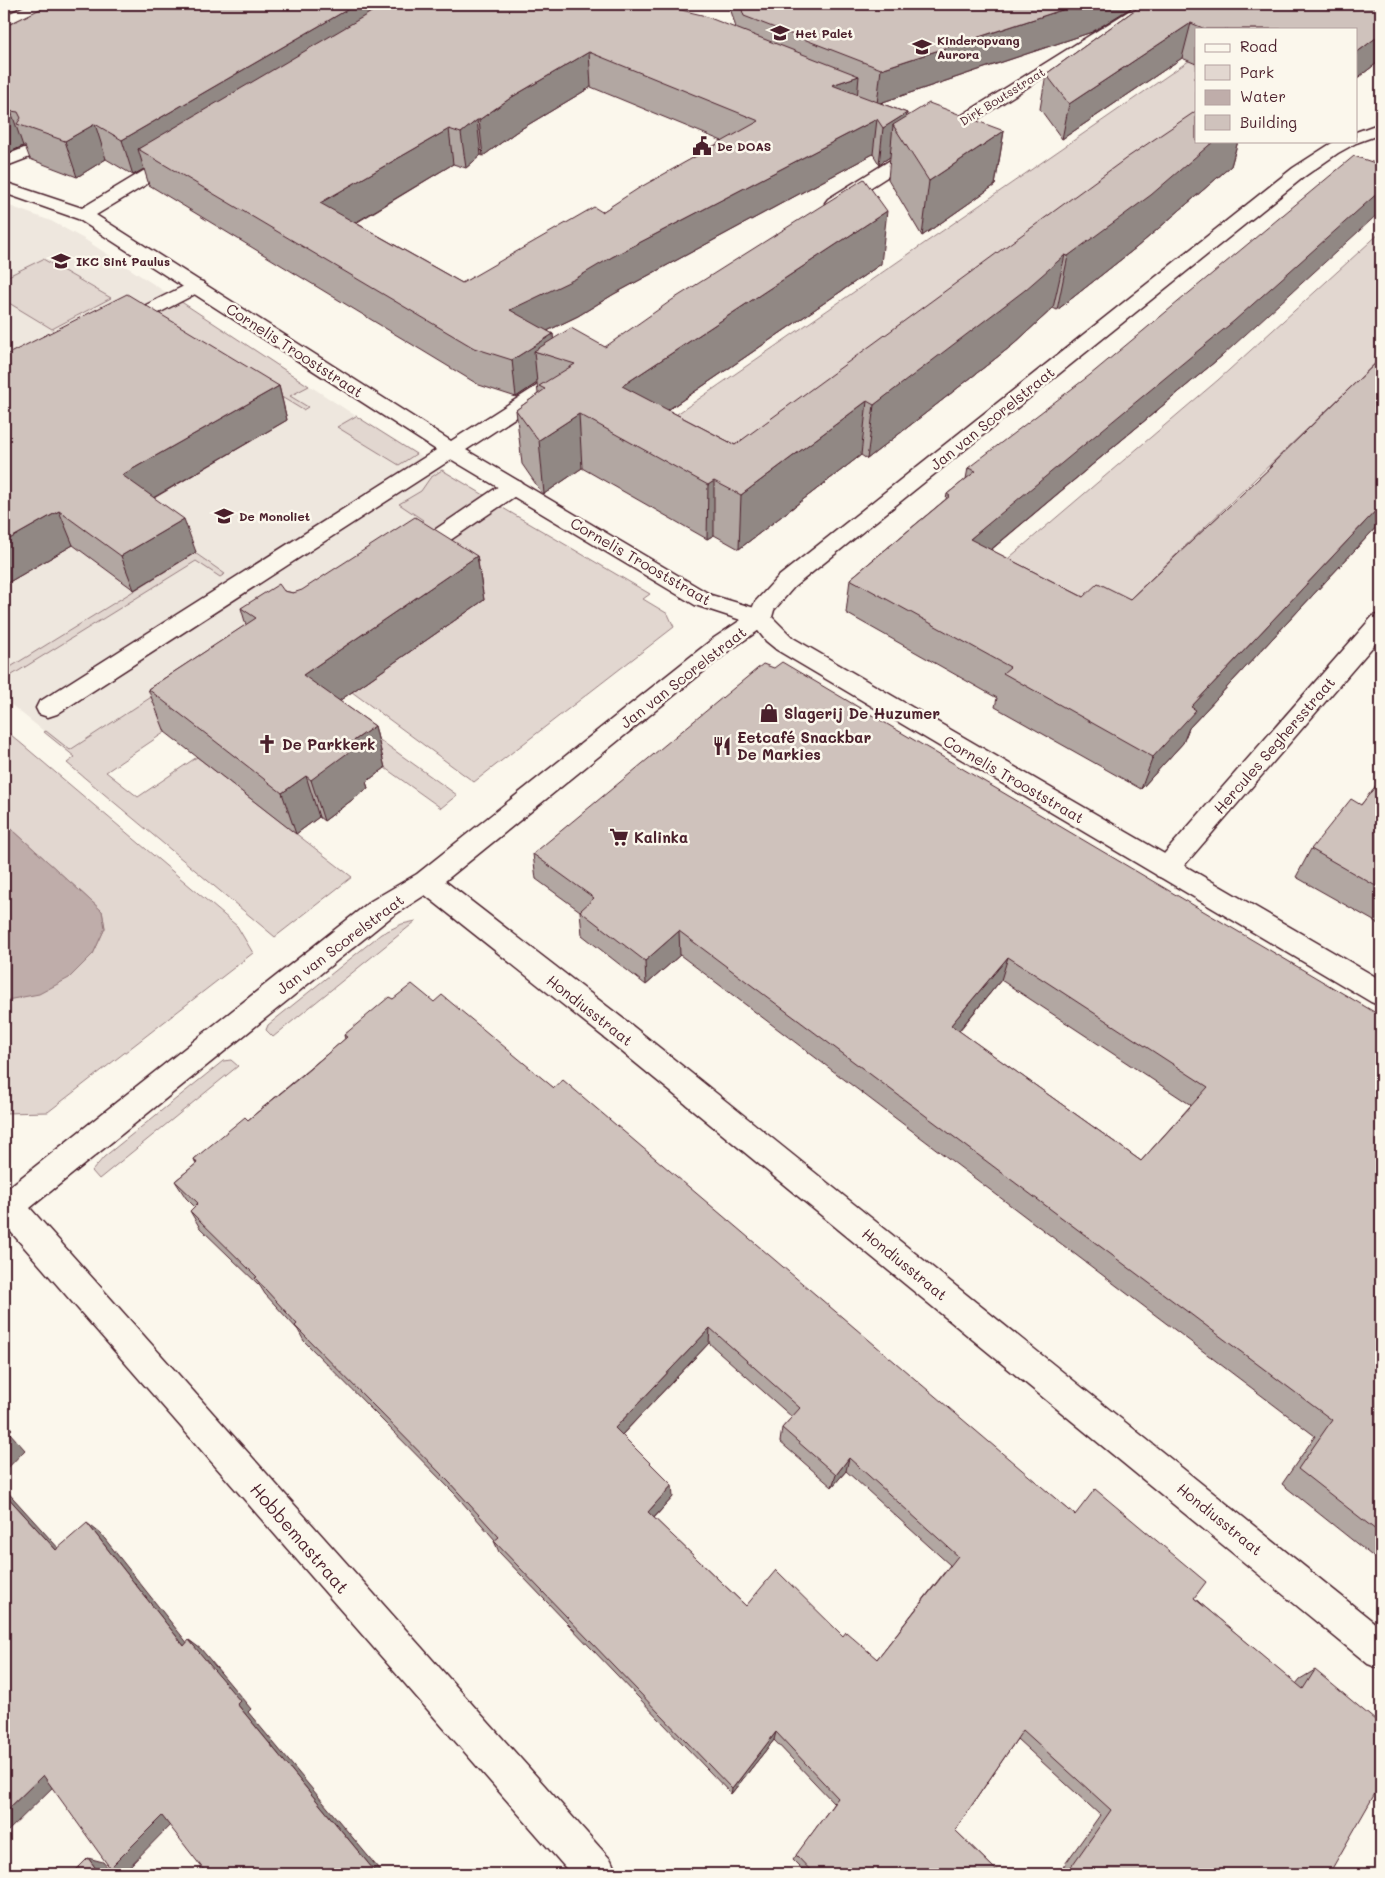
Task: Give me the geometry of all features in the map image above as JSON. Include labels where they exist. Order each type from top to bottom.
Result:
[{"type":"street","points":[[4,7],[10,4]]},
{"type":"street","points":[[4,22],[40,4]]},
{"type":"street","name":"Dirk Boutsstraat","points":[[822,211],[938,136],[1150,4]]},
{"type":"street","points":[[920,128],[938,136]]},
{"type":"street","points":[[1358,137],[1381,128]]},
{"type":"street","name":"Jan van Scorelstraat","points":[[5,1206],[381,909],[426,880],[722,644],[760,618],[763,608],[786,582],[1299,172],[1332,149],[1347,142]]},
{"type":"street","points":[[4,146],[24,153],[4,162]]},
{"type":"street","points":[[84,215],[195,148]]},
{"type":"street","name":"Cornelis Trooststraat","points":[[4,187],[84,215],[451,450],[703,600],[760,618],[774,635],[785,644],[1381,994]]},
{"type":"street","points":[[103,335],[196,286]]},
{"type":"street","points":[[48,708],[583,365]]},
{"type":"street","points":[[399,564],[513,487]]},
{"type":"street","name":"Hercules Seghersstraat","points":[[1166,868],[1372,647],[1381,622]]},
{"type":"street","name":"Hondiusstraat","points":[[426,880],[628,1039],[1381,1651]]},
{"type":"street","name":"Hobbemastraat","points":[[5,1206],[597,1874]]},
{"type":"shaded area","name":"De Monoliet","points":[[4,204],[51,221],[84,239],[356,416],[480,492],[76,757],[4,699]]},
{"type":"green space","points":[[1195,57],[1195,140],[823,483],[784,515],[648,434]]},
{"type":"green space","points":[[1381,232],[1381,358],[1101,627],[990,574],[1218,380]]},
{"type":"green space","points":[[43,259],[111,298],[52,329],[4,300],[4,278]]},
{"type":"green space","points":[[180,301],[309,386],[290,396],[308,407],[303,410],[149,317]]},
{"type":"green space","points":[[356,416],[416,454],[399,465],[337,427]]},
{"type":"green space","points":[[442,470],[489,498],[254,672],[106,772],[138,797],[197,757],[352,877],[275,937],[67,763],[75,757],[44,732],[46,731],[70,750],[423,520],[399,504],[421,491],[430,478]]},
{"type":"green space","points":[[496,504],[650,594],[643,599],[668,614],[674,627],[474,782],[352,692],[426,551]]},
{"type":"green space","points":[[195,553],[225,574],[220,577],[196,561],[4,680],[4,671]]},
{"type":"green space","points":[[332,706],[457,795],[441,808],[385,768]]},
{"type":"green space","points":[[4,729],[237,926],[253,953],[48,1112],[4,1113],[4,999],[8,1000],[93,954],[105,928],[102,911],[4,822]]},
{"type":"green space","points":[[416,921],[273,1037],[266,1030],[268,1025],[381,934],[402,924]]},
{"type":"green space","points":[[231,1060],[238,1066],[99,1179],[92,1171],[104,1157],[223,1061]]},
{"type":"water","points":[[4,822],[102,911],[105,928],[93,954],[69,978],[39,994],[7,1000],[4,999]]},
{"type":"building","points":[[50,4],[357,4],[122,140],[95,124],[65,141],[17,124],[21,118],[18,112],[4,113],[4,27]]},
{"type":"building","points":[[385,4],[656,4],[702,15],[859,76],[832,85],[907,113],[883,128],[877,119],[612,257],[575,279],[510,310],[553,334],[512,360],[474,348],[138,149]],"holes":[[[589,52],[759,121],[639,188],[602,212],[594,207],[462,283],[320,203],[449,129],[461,133],[512,97]]]},
{"type":"building","points":[[740,4],[1080,4],[881,69],[744,16]]},
{"type":"building","points":[[1143,4],[1381,4],[1381,34],[1358,51],[1358,28],[1203,28],[1191,23],[1069,104],[1046,74]]},
{"type":"building","points":[[929,103],[1004,131],[929,181],[893,125]]},
{"type":"building","points":[[1195,112],[1195,142],[1213,142],[1151,195],[1068,256],[1065,255],[1025,290],[874,405],[867,401],[741,495],[714,481],[708,485],[579,414],[539,440],[516,410],[545,389],[539,386],[575,364],[534,351],[571,328],[605,347],[672,300],[864,179],[887,211],[622,386],[735,445],[1128,157]]},
{"type":"building","points":[[1354,156],[1381,165],[1381,190],[1234,321],[970,539],[1083,597],[1098,583],[1130,599],[1272,466],[1270,466],[1381,358],[1381,505],[1191,707],[1196,710],[1153,757],[1003,673],[1010,667],[850,579],[950,496],[947,494],[976,471],[968,468],[1090,375]]},
{"type":"building","points":[[127,294],[279,386],[122,475],[184,519],[121,556],[59,511],[4,542],[4,356]]},
{"type":"building","points":[[415,517],[477,556],[303,675],[375,726],[352,742],[357,746],[311,780],[306,776],[282,793],[148,689],[256,618],[241,608],[279,584],[284,591],[293,593],[302,590]]},
{"type":"building","points":[[782,662],[1381,1016],[1381,1534],[1298,1469],[1332,1420],[679,931],[645,961],[580,911],[594,898],[533,854],[763,664],[774,668]],"holes":[[[1008,957],[1208,1087],[1141,1161],[951,1025]]]},
{"type":"building","points":[[1381,779],[1381,889],[1311,849],[1351,799],[1361,805]]},
{"type":"building","points":[[412,984],[434,1002],[442,995],[554,1088],[563,1080],[1075,1515],[1095,1489],[1206,1582],[1194,1598],[1303,1689],[1315,1670],[1381,1725],[1381,1783],[1329,1874],[1066,1874],[1111,1810],[1023,1730],[955,1830],[1000,1874],[814,1874],[796,1855],[838,1798],[776,1732],[732,1789],[494,1541],[499,1537],[449,1482],[295,1326],[297,1324],[255,1278],[257,1277],[190,1211],[198,1203],[175,1181],[197,1163],[194,1159],[245,1117],[248,1120],[298,1079],[347,1037],[344,1035],[389,997],[393,999]],"holes":[[[710,1328],[800,1408],[782,1428],[836,1475],[849,1458],[958,1556],[877,1659],[846,1632],[843,1636],[776,1570],[746,1606],[648,1512],[672,1485],[615,1428]]]},
{"type":"building","points":[[4,1430],[11,1438],[4,1445]]},
{"type":"building","points":[[4,1493],[56,1550],[87,1523],[184,1646],[189,1640],[240,1701],[237,1704],[377,1874],[207,1874],[162,1816],[110,1868],[43,1775],[4,1813]]},
{"type":"building","points":[[88,1858],[100,1874],[72,1874]]},
{"type":"place","name":"Het Palet","points":[[780,33]]},
{"type":"place","name":"Kinderopvang Aurora","points":[[922,47]]},
{"type":"place","name":"De DOAS","points":[[702,146]]},
{"type":"place","name":"IKC Sint Paulus","points":[[61,261]]},
{"type":"place","name":"De Monoliet","points":[[224,516]]},
{"type":"place","name":"Slagerij De Huzumer","points":[[769,713]]},
{"type":"place","name":"De Parkkerk","points":[[267,744]]},
{"type":"place","name":"Eetcafé Snackbar De Markies","points":[[722,746]]},
{"type":"place","name":"Kalinka","points":[[619,837]]}]
